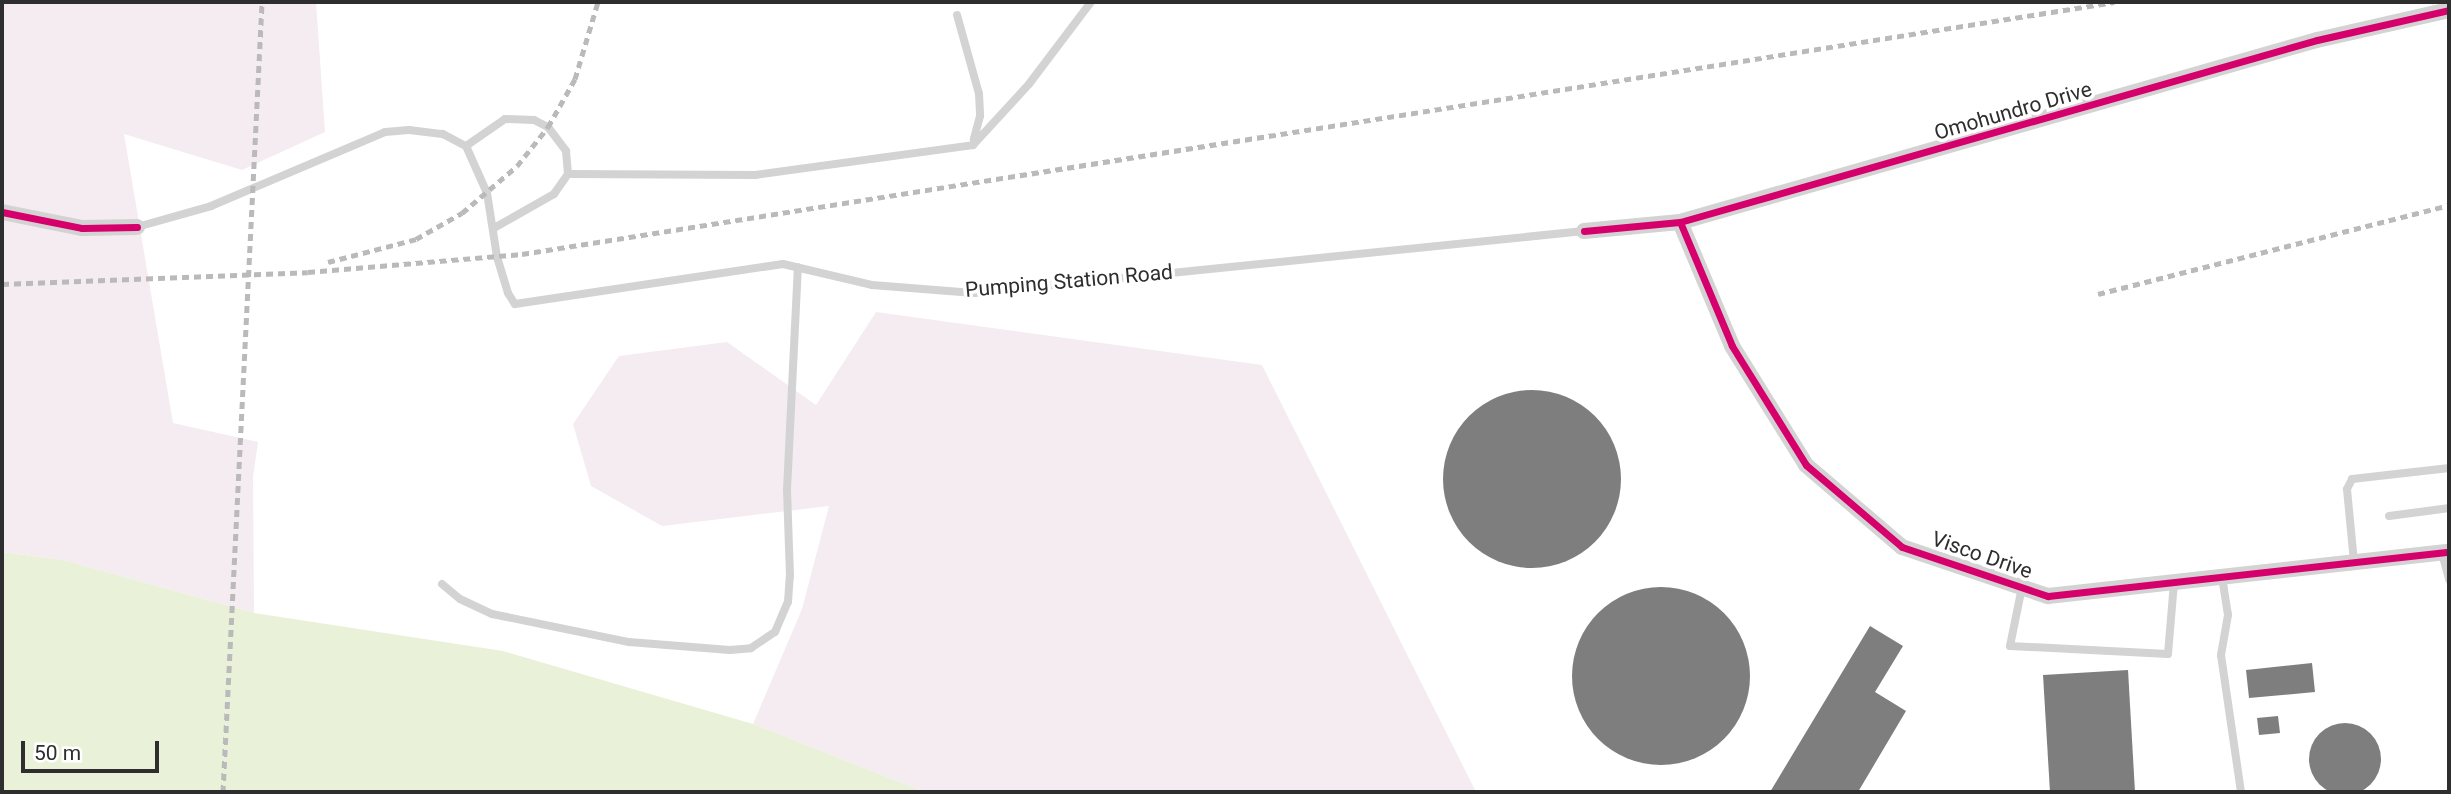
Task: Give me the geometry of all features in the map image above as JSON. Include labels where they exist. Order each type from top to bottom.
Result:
[{"type":"street","name":"Omohundro Drive","points":[[1584,231],[1680,222],[2317,40],[2449,10]]},
{"type":"street","points":[[2,212],[82,228],[137,227]]},
{"type":"street","name":"Visco Drive","points":[[1680,222],[1732,346],[1806,465],[1902,547],[2049,596],[2446,552]]},
{"type":"lane","points":[[568,174],[755,176],[973,145],[1029,84],[1091,2]]},
{"type":"lane","points":[[957,15],[979,94],[980,116],[973,145]]},
{"type":"lane","points":[[137,227],[211,206],[385,132],[443,134],[466,146],[496,228],[554,194],[568,174],[566,151],[557,136],[534,120],[505,119],[466,146]]},
{"type":"lane","name":"Pumping Station Road","points":[[496,228],[498,257],[508,293],[515,304],[783,264],[872,285],[974,293],[1584,231]]},
{"type":"lane","points":[[442,584],[460,599],[492,614],[629,642],[730,650],[751,648],[775,632],[788,602],[790,576],[787,489],[798,267]]},
{"type":"lane","points":[[2354,562],[2347,489],[2353,480],[2449,468]]},
{"type":"lane","points":[[2389,516],[2449,508]]},
{"type":"lane","points":[[2446,552],[2449,580]]},
{"type":"lane","points":[[2222,577],[2228,615],[2221,654],[2241,792]]},
{"type":"lane","points":[[2022,587],[2010,646],[2168,654],[2174,582]]},
{"type":"shaded area","points":[[2,2],[316,2],[325,132],[242,170],[124,134],[173,423],[258,442],[253,477],[254,613],[63,560],[2,552]]},
{"type":"shaded area","points":[[876,312],[1262,365],[1476,792],[925,792],[753,724],[802,609],[829,506],[662,526],[591,486],[573,424],[619,356],[727,342],[816,405]]},
{"type":"shaded area","points":[[2,552],[63,560],[254,613],[503,651],[753,724],[925,792],[2,792]]},
{"type":"building","points":[[1532,390],[1566,397],[1595,416],[1614,445],[1621,479],[1614,513],[1595,542],[1566,561],[1532,568],[1498,561],[1469,542],[1450,513],[1443,479],[1450,445],[1469,416],[1498,397]]},
{"type":"building","points":[[1661,587],[1695,594],[1724,613],[1743,642],[1750,676],[1743,710],[1724,739],[1695,758],[1661,765],[1627,758],[1598,739],[1579,710],[1572,676],[1579,642],[1598,613],[1627,594]]},
{"type":"building","points":[[1870,626],[1903,646],[1875,692],[1906,711],[1858,792],[1770,792]]},
{"type":"building","points":[[2312,663],[2315,692],[2249,698],[2246,670]]},
{"type":"building","points":[[2128,670],[2135,792],[2050,792],[2043,675]]},
{"type":"building","points":[[2278,716],[2280,733],[2259,735],[2257,718]]},
{"type":"building","points":[[2338,723],[2352,723],[2371,733],[2381,752],[2381,766],[2371,785],[2352,795],[2338,795],[2319,785],[2309,766],[2309,752],[2319,733]]},
{"type":"railway","points":[[223,792],[262,2]]},
{"type":"railway","points":[[328,262],[416,239],[462,213],[517,166],[548,127],[575,79],[598,2]]},
{"type":"railway","points":[[2,284],[308,272],[522,254],[2114,2]]},
{"type":"railway","points":[[2098,294],[2449,205]]},
{"type":"cycle path","points":[[1584,231],[1680,222],[2317,40],[2449,10]]},
{"type":"cycle path","points":[[2,212],[82,228],[137,227]]},
{"type":"cycle path","points":[[1680,222],[1732,346],[1806,465],[1902,547],[2048,596],[2449,552]]}]
